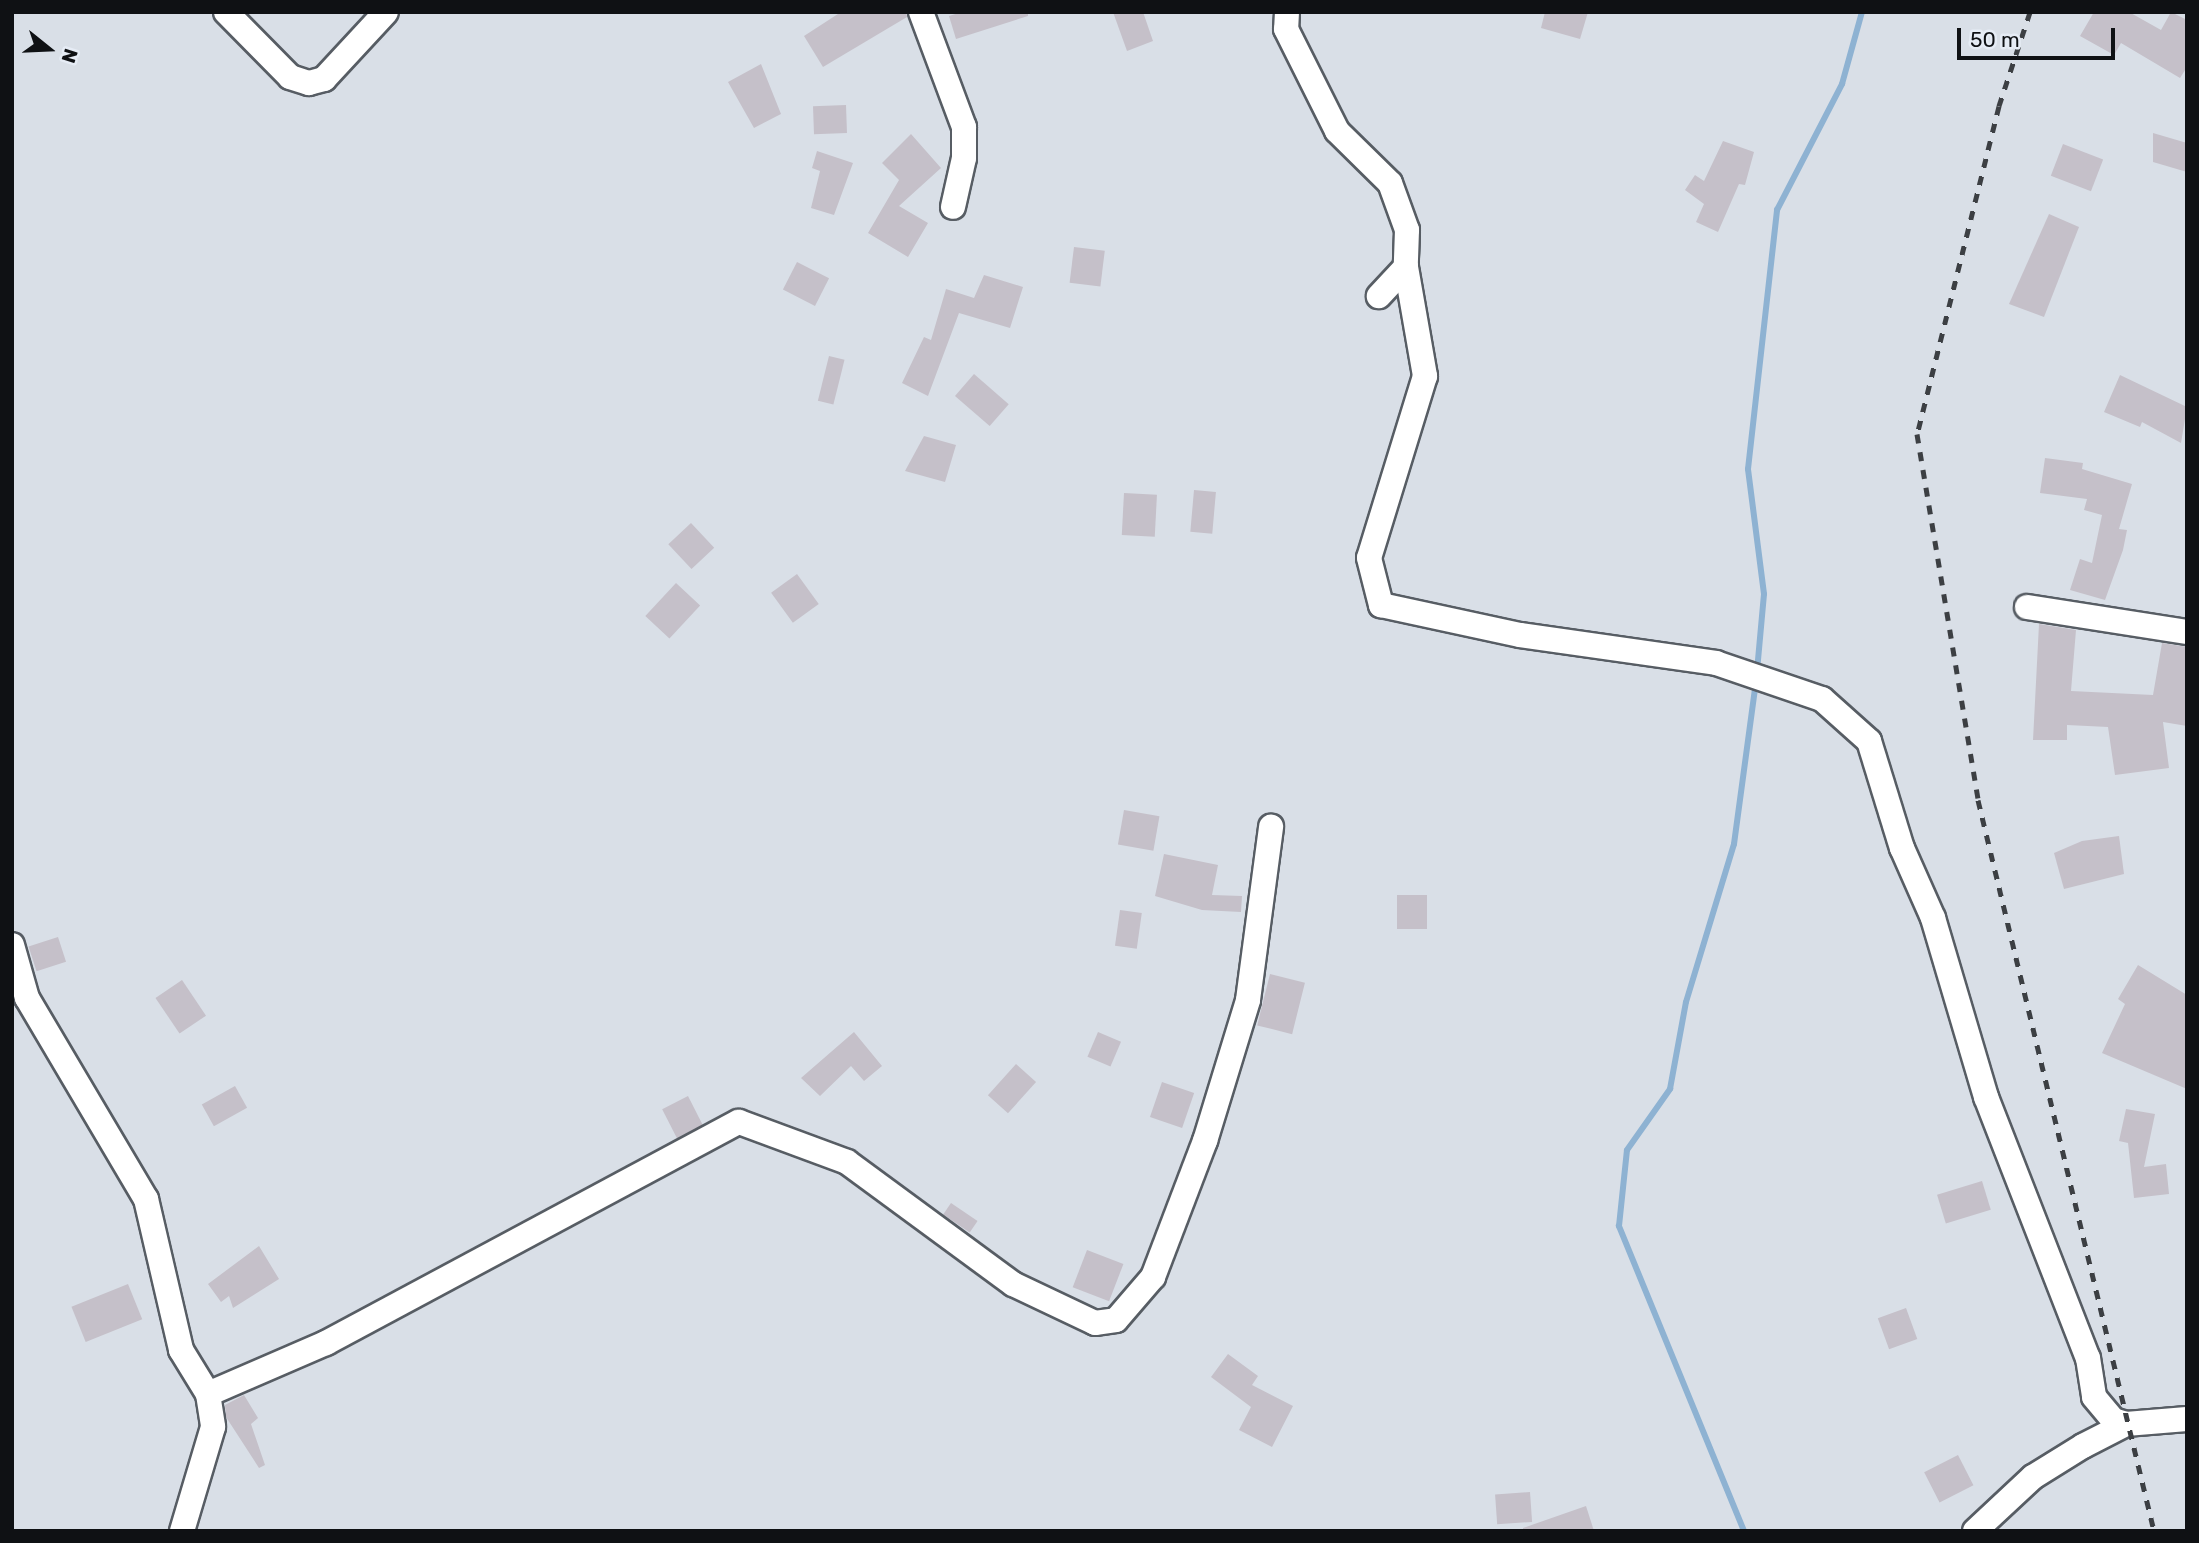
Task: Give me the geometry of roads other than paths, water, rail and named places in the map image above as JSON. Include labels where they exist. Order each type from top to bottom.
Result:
[{"type":"street","points":[[226,12],[290,77],[309,83],[324,79],[386,12]]},
{"type":"street","points":[[921,12],[964,127],[964,158],[953,207]]},
{"type":"street","points":[[1287,12],[1286,29],[1337,131],[1390,183],[1407,230],[1406,267],[1425,376],[1369,558],[1381,606],[1520,635],[1716,663],[1822,699],[1869,741],[1902,848],[1933,918],[1986,1097],[2088,1358],[2094,1397],[2113,1420],[2126,1424],[2187,1419]]},
{"type":"street","points":[[1379,296],[1406,267]]},
{"type":"street","points":[[2027,607],[2187,632]]},
{"type":"street","points":[[208,1394],[326,1342],[739,1122],[847,1162],[1013,1284],[1095,1323],[1116,1320],[1153,1277],[1205,1141],[1248,1000],[1271,827]]},
{"type":"street","points":[[12,945],[27,998],[146,1199],[181,1350],[208,1394],[213,1427],[181,1531]]},
{"type":"street","points":[[1975,1531],[2033,1477],[2126,1424]]},
{"type":"waterway","points":[[1757,671],[1764,594],[1748,469],[1777,210],[1842,84],[1862,12]]},
{"type":"waterway","points":[[1744,1531],[1619,1226],[1627,1150],[1670,1089],[1686,1002],[1734,844],[1756,682]]},
{"type":"railway","points":[[2030,12],[1999,106],[1917,434],[1978,800],[2154,1531]]}]
